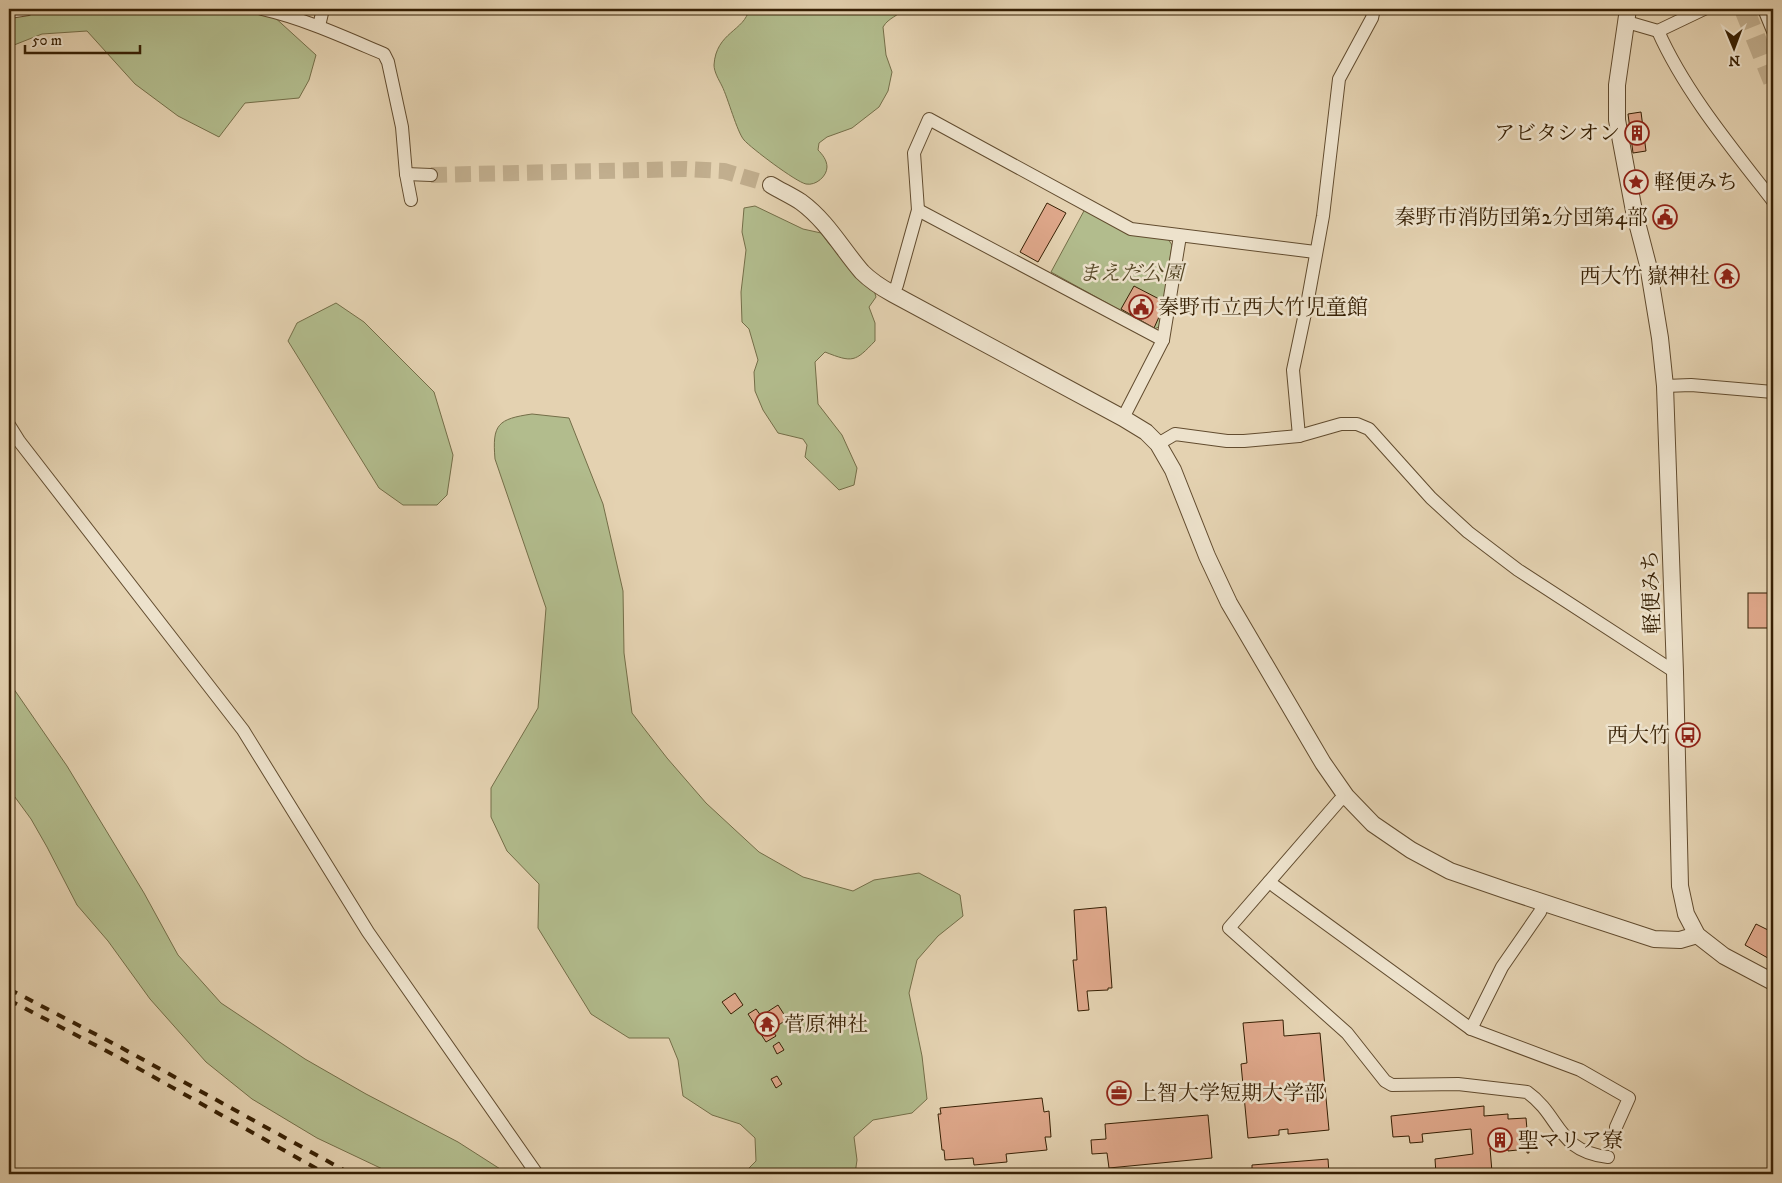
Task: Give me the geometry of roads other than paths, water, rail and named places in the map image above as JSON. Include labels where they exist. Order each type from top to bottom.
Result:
[{"type":"street","points":[[9,12],[28,9]]},
{"type":"street","points":[[262,9],[290,15],[384,54],[388,62],[402,127],[410,200]]},
{"type":"street","points":[[319,26],[323,9]]},
{"type":"street","points":[[1299,436],[1293,370],[1308,299],[1322,216],[1339,79],[1372,18],[1374,9]]},
{"type":"street","points":[[1658,31],[1704,9]]},
{"type":"street","points":[[1764,9],[1773,32]]},
{"type":"street","points":[[1627,15],[1658,31],[1668,54],[1685,81],[1741,160],[1773,201]]},
{"type":"street","name":"軽便みち","points":[[1627,15],[1617,85],[1617,120],[1634,211],[1648,265],[1666,386],[1680,886],[1686,914],[1697,935],[1724,956],[1773,982]]},
{"type":"street","points":[[893,294],[918,210],[914,154],[929,119],[1132,228],[1180,236],[1315,252]]},
{"type":"street","points":[[406,174],[431,175]]},
{"type":"street","points":[[771,185],[802,202],[842,244],[872,282],[1123,418],[1146,432],[1158,444],[1173,470],[1207,556],[1229,603],[1323,763],[1346,796],[1373,824],[1411,850],[1450,871],[1543,903],[1654,939],[1680,940],[1697,935]]},
{"type":"street","points":[[918,210],[1163,340]]},
{"type":"street","points":[[1123,418],[1163,340],[1180,236]]},
{"type":"street","points":[[1666,386],[1691,385],[1773,392]]},
{"type":"street","points":[[1158,444],[1175,434],[1228,441],[1299,436],[1341,424],[1357,424],[1369,429],[1431,498],[1468,532],[1518,570],[1675,672]]},
{"type":"street","points":[[9,425],[243,730],[368,932],[536,1174]]},
{"type":"street","points":[[1346,796],[1229,928],[1347,1033],[1385,1080],[1392,1085],[1458,1084],[1527,1092],[1534,1097],[1565,1137],[1572,1143],[1587,1153],[1608,1157]]},
{"type":"street","points":[[1269,882],[1471,1029],[1580,1070],[1629,1098],[1616,1127]]},
{"type":"street","points":[[1471,1029],[1502,967],[1540,912],[1543,903]]},
{"type":"tunnel","points":[[1744,9],[1773,81]]},
{"type":"tunnel","points":[[431,175],[686,169],[724,171],[771,185]]},
{"type":"railway","points":[[9,989],[122,1048],[351,1174]]},
{"type":"railway","points":[[9,1000],[120,1058],[326,1174]]},
{"type":"place","name":"アビタシオン","points":[[1637,133]]},
{"type":"place","name":"軽便みち","points":[[1636,182]]},
{"type":"place","name":"秦野市消防団第2分団第4部","points":[[1665,217]]},
{"type":"place","name":"西大竹 嶽神社","points":[[1727,276]]},
{"type":"place","name":"秦野市立西大竹児童館","points":[[1141,307]]},
{"type":"place","name":"西大竹","points":[[1688,735]]},
{"type":"place","name":"菅原神社","points":[[767,1024]]},
{"type":"place","name":"上智大学短期大学部","points":[[1119,1093]]},
{"type":"place","name":"聖マリア寮","points":[[1500,1140]]},
{"type":"park label","name":"まえだ公園","points":[[1131,273]]}]
